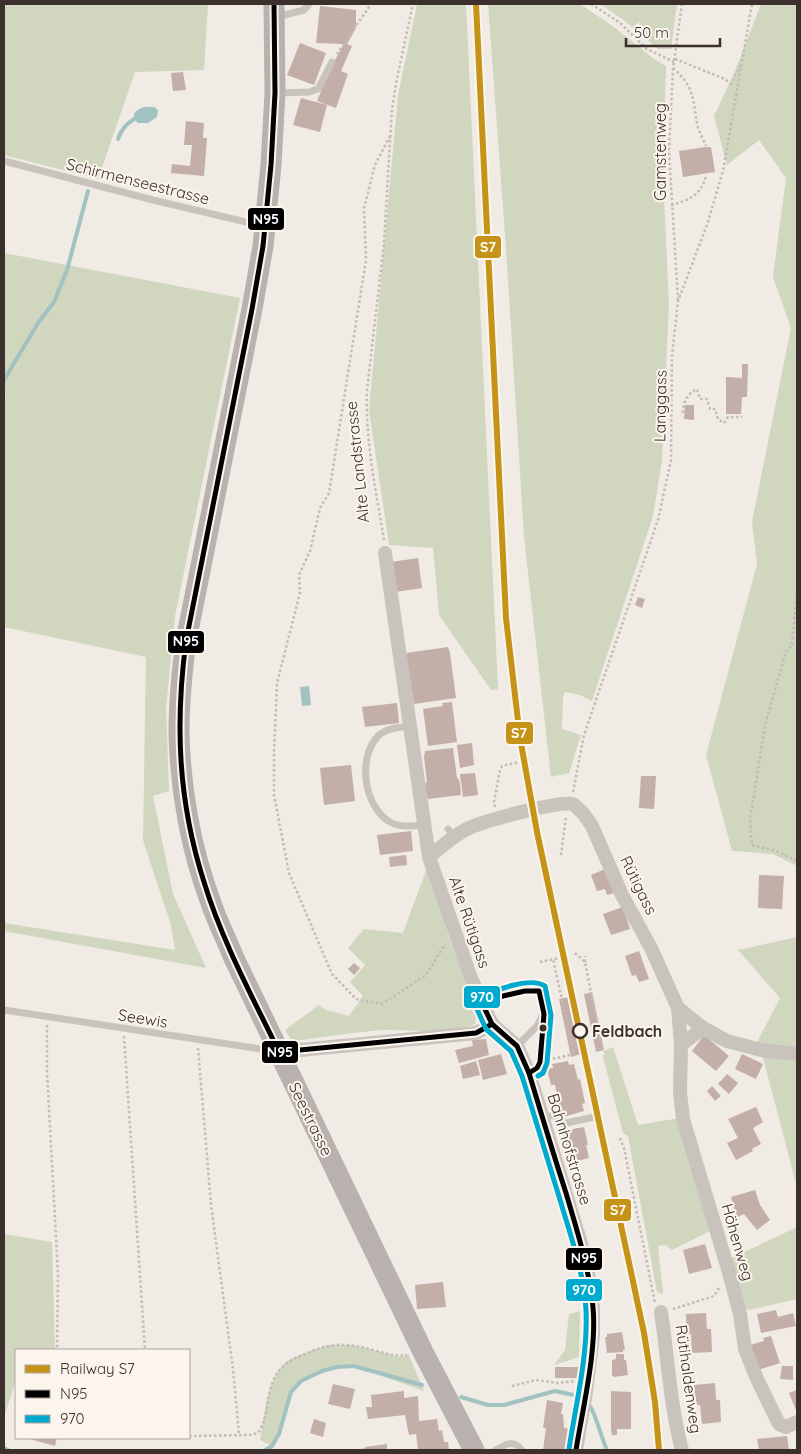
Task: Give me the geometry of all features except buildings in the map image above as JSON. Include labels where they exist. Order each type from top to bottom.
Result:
[{"type":"main road","name":"Seestrasse","points":[[274,11],[275,93],[265,227],[252,309],[186,641],[179,732],[185,798],[198,862],[211,903],[229,947],[423,1352],[474,1450]]},
{"type":"street","points":[[385,553],[429,857]]},
{"type":"street","points":[[429,857],[451,833],[500,814],[567,807]]},
{"type":"street","name":"Rütigass","points":[[567,807],[583,813],[592,826],[622,895],[651,948],[678,1008],[703,1028],[726,1041],[744,1047],[797,1054]]},
{"type":"street","name":"Alte Rütigass","points":[[429,857],[471,978],[492,1024]]},
{"type":"street","name":"Höhenweg","points":[[678,1008],[681,1045],[679,1073],[683,1119],[728,1269],[740,1314],[745,1349],[779,1424],[786,1426],[797,1422]]},
{"type":"street","points":[[279,1052],[476,1033],[492,1024]]},
{"type":"street","name":"Bahnhofstrasse","points":[[492,1024],[517,1046],[529,1072],[580,1240],[588,1273],[593,1322],[584,1408],[576,1450]]},
{"type":"street","points":[[681,1045],[703,1028]]},
{"type":"street","name":"Rütihaldenweg","points":[[661,1312],[674,1414],[682,1450]]},
{"type":"lane","points":[[274,11],[304,10],[309,4]]},
{"type":"lane","points":[[275,93],[318,90],[332,62]]},
{"type":"lane","name":"Schirmenseestrasse","points":[[4,161],[265,227]]},
{"type":"lane","points":[[410,726],[391,729],[378,736],[369,752],[366,764],[366,784],[377,809],[390,821],[405,826],[424,825]]},
{"type":"lane","points":[[484,1004],[498,998],[530,991],[539,992],[544,1014],[540,1062],[537,1068],[529,1072]]},
{"type":"lane","name":"Seewis","points":[[4,1010],[279,1052]]},
{"type":"lane","points":[[517,1046],[537,1026],[544,1014]]},
{"type":"lane","points":[[543,1118],[554,1114],[562,1124],[594,1117]]},
{"type":"lane","points":[[496,1450],[511,1443],[518,1445],[522,1450]]},
{"type":"path","points":[[332,62],[371,4]]},
{"type":"path","name":"Alte Landstrasse","points":[[385,553],[369,437],[367,402],[384,243],[390,136],[397,78],[412,4]]},
{"type":"path","points":[[591,4],[619,22],[647,49],[725,79],[731,84],[742,64]]},
{"type":"path","name":"Gamstenweg","points":[[678,301],[669,151],[673,68],[682,4]]},
{"type":"path","name":"Langgass","points":[[561,856],[567,807],[573,792],[584,735],[658,520],[670,460],[672,356],[678,301],[707,225],[722,172],[752,4]]},
{"type":"path","points":[[673,68],[690,88],[694,99],[699,130],[706,146]]},
{"type":"path","points":[[390,136],[376,160],[364,208],[366,260],[329,493],[320,508],[310,551],[299,576],[300,593],[277,684],[274,795],[289,873],[332,974],[356,1000],[382,1004],[426,975],[449,937]]},
{"type":"path","points":[[671,205],[693,198],[701,189],[706,176]]},
{"type":"path","points":[[683,413],[683,405],[690,393],[697,389],[700,399],[707,399],[710,409],[715,409],[718,418],[724,423],[728,417],[742,416]]},
{"type":"path","points":[[797,592],[792,645],[786,651],[765,725],[750,820],[752,845],[776,851],[797,861]]},
{"type":"path","points":[[500,814],[494,802],[500,770],[502,766],[519,762]]},
{"type":"path","points":[[575,953],[585,962]]},
{"type":"path","points":[[585,956],[602,1048],[606,1052]]},
{"type":"path","points":[[540,962],[559,958]]},
{"type":"path","points":[[540,1062],[574,1054],[553,959]]},
{"type":"path","points":[[47,1017],[47,1072],[58,1274],[57,1349]]},
{"type":"path","points":[[124,1029],[145,1349]]},
{"type":"path","points":[[198,1040],[211,1205],[233,1369],[239,1434]]},
{"type":"path","points":[[596,1049],[602,1048]]},
{"type":"path","points":[[562,1124],[569,1156]]},
{"type":"path","points":[[620,1138],[624,1148],[656,1310],[661,1312],[714,1296],[725,1281],[725,1270],[728,1269]]},
{"type":"path","points":[[190,1436],[249,1435],[258,1433],[263,1426],[269,1394],[275,1376],[287,1361],[329,1345],[354,1345],[399,1357],[423,1352]]},
{"type":"path","points":[[512,1386],[536,1380],[558,1383],[576,1381],[587,1385]]},
{"type":"green space","points":[[4,4],[208,4],[204,70],[135,72],[98,179],[4,155]]},
{"type":"green space","points":[[417,4],[466,4],[498,689],[491,690],[439,615],[433,548],[389,545],[369,410],[398,95]]},
{"type":"green space","points":[[488,4],[580,4],[666,66],[663,174],[669,305],[662,461],[653,516],[592,701],[580,695],[565,692],[563,697],[562,729],[581,735],[569,773],[551,777],[524,537],[506,248]]},
{"type":"green space","points":[[600,4],[677,4],[671,49],[658,49],[625,21]]},
{"type":"green space","points":[[761,4],[797,4],[797,866],[773,854],[732,851],[706,755],[757,564],[752,522],[791,328],[773,277],[786,178],[759,140],[727,165],[714,116],[733,76]]},
{"type":"green space","points":[[4,253],[240,298],[175,616],[166,707],[169,791],[153,796],[173,894],[206,968],[4,931],[4,923],[175,950],[171,925],[143,840],[146,657],[4,627],[4,404],[6,397],[4,397]]},
{"type":"green space","points":[[427,868],[449,937],[477,1012],[475,1024],[453,1030],[383,1030],[292,1041],[285,1030],[319,1005],[326,1010],[349,1016],[363,996],[350,982],[365,965],[348,948],[364,929],[403,933]]},
{"type":"green space","points":[[797,937],[797,1187],[762,1054],[756,1044],[780,998],[738,950]]},
{"type":"green space","points":[[613,1047],[638,1125],[680,1118],[712,1230],[672,1250],[666,1245],[658,1246],[663,1294],[657,1292],[628,1136],[623,1133],[603,1057],[606,1050]]},
{"type":"green space","points":[[797,1227],[797,1299],[749,1310],[743,1307],[730,1259]]},
{"type":"green space","points":[[4,1234],[52,1242],[55,1349],[15,1349],[15,1383],[4,1417]]},
{"type":"green space","points":[[580,1311],[579,1357],[554,1365],[565,1350],[569,1314]]},
{"type":"green space","points":[[329,1345],[354,1345],[399,1357],[409,1355],[424,1391],[354,1366],[337,1367],[322,1371],[301,1381],[292,1392],[285,1417],[272,1446],[260,1440],[267,1398],[279,1369],[294,1357]]},
{"type":"water","points":[[144,107],[154,107],[158,110],[157,117],[148,123],[138,123],[134,119],[134,114],[137,110]]},
{"type":"water","points":[[309,686],[311,705],[302,706],[300,687]]},
{"type":"waterway","points":[[118,139],[124,128],[134,119]]},
{"type":"waterway","points":[[4,380],[38,323],[54,302],[67,270],[88,191]]},
{"type":"waterway","name":"Feldbach","points":[[265,1450],[272,1446],[279,1434],[291,1392],[301,1381],[322,1371],[337,1367],[354,1366],[422,1385]]},
{"type":"waterway","name":"Feldbach","points":[[461,1397],[488,1405],[504,1405],[555,1391],[578,1396]]},
{"type":"waterway","name":"Feldbach","points":[[590,1406],[607,1450]]},
{"type":"waterway","name":"Feldbach","points":[[4,1448],[8,1450]]},
{"type":"rail line","name":"S7","points":[[476,4],[506,618],[520,738],[537,832],[644,1333],[655,1402],[659,1450]]},
{"type":"transit line","name":"N95","points":[[274,4],[275,93],[271,165],[263,246],[186,641],[183,672],[180,732],[181,762],[184,792],[195,852],[220,926],[238,968],[279,1052],[476,1033],[492,1024]]},
{"type":"transit line","name":"970","points":[[538,1076],[543,1073],[547,1063],[551,1015],[545,986],[538,983],[521,984],[492,992],[478,999],[476,1007],[486,1029],[511,1051],[522,1076],[573,1242],[583,1282],[586,1310],[585,1345],[569,1449]]},
{"type":"transit line","name":"N95","points":[[525,991],[539,991],[544,1014],[540,1062],[537,1068],[529,1073],[517,1046],[492,1024],[483,1005],[503,996],[525,991]]},
{"type":"transit line","name":"N95","points":[[529,1073],[586,1264],[593,1307],[594,1324],[591,1360],[576,1450]]},
{"type":"place","name":"Feldbach","points":[[580,1031]]}]
